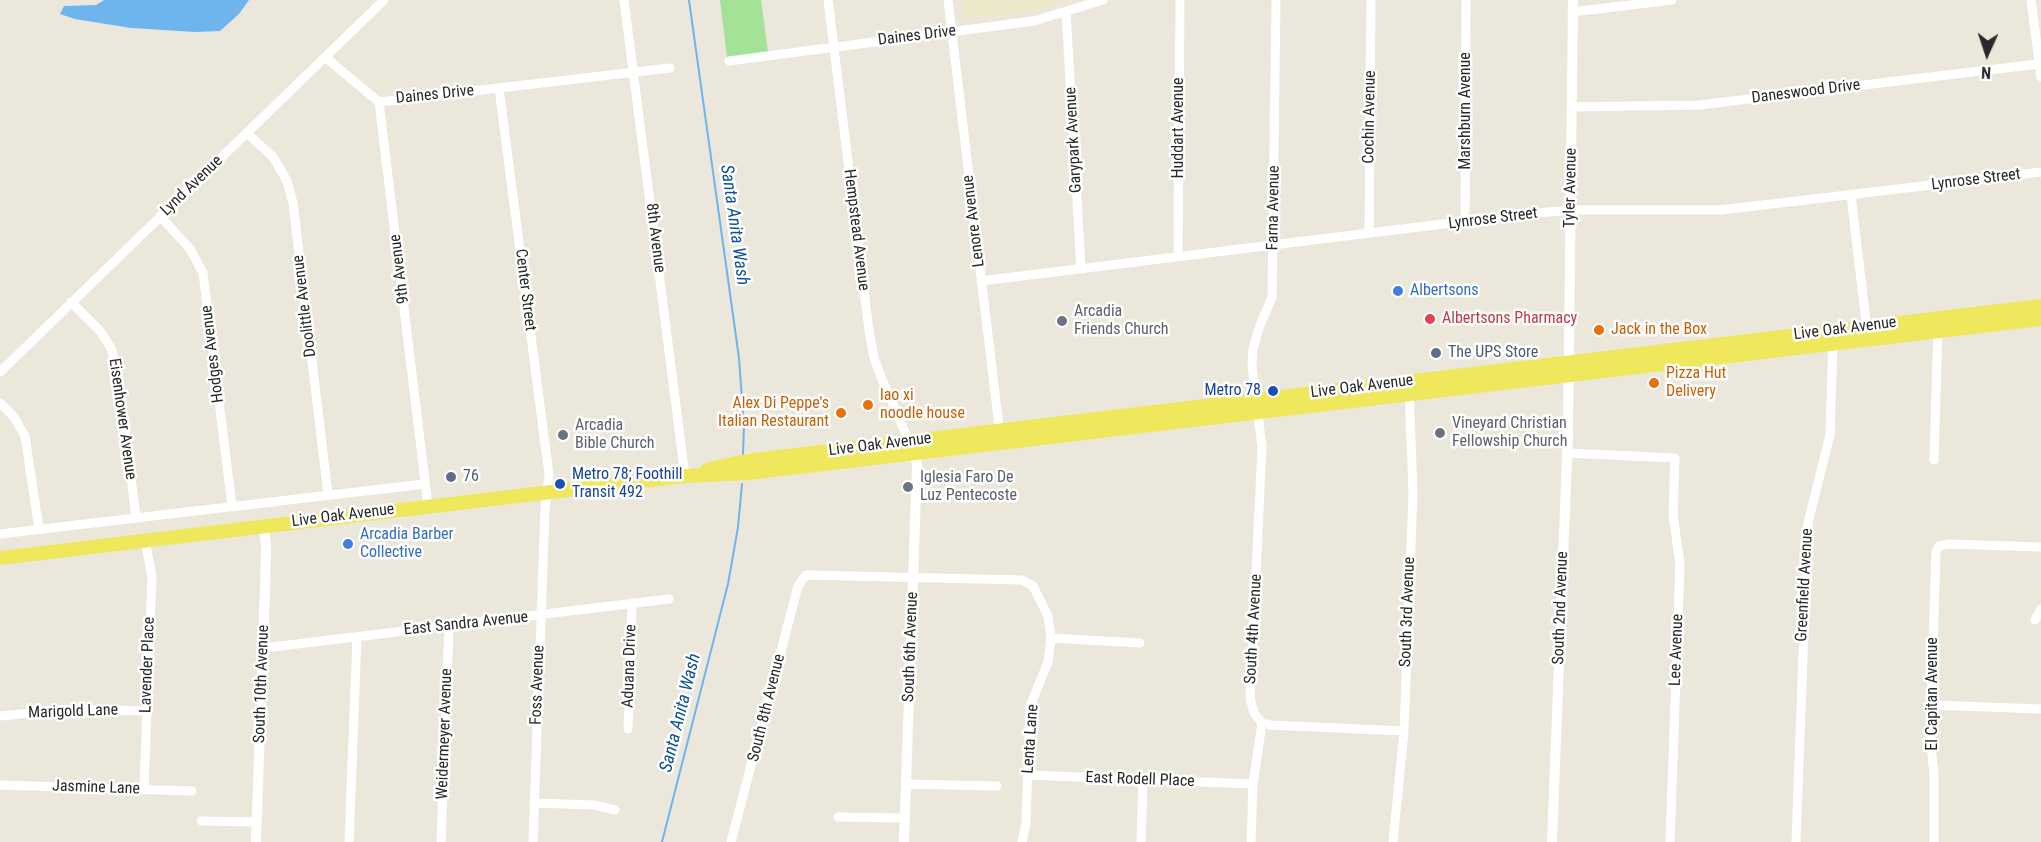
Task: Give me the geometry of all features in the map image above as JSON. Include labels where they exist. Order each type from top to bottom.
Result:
[{"type":"main road","name":"Live Oak Avenue","points":[[1937,325],[2041,306]]},
{"type":"main road","name":"Live Oak Avenue","points":[[0,558],[1867,333],[1937,325],[2041,319]]},
{"type":"street","name":"Lynd Avenue","points":[[0,372],[384,0]]},
{"type":"street","name":"8th Avenue","points":[[624,0],[685,476]]},
{"type":"street","name":"Hempstead Avenue","points":[[828,0],[872,349],[882,380],[911,447]]},
{"type":"street","name":"Lenore Avenue","points":[[948,0],[1000,437]]},
{"type":"street","name":"Daines Drive","points":[[729,61],[1034,21],[1103,0]]},
{"type":"street","name":"Huddart Avenue","points":[[1178,256],[1180,0]]},
{"type":"street","name":"Farna Avenue","points":[[1256,406],[1252,366],[1253,349],[1258,328],[1272,297],[1276,0]]},
{"type":"street","name":"Cochin Avenue","points":[[1369,233],[1371,0]]},
{"type":"street","name":"Marshburn Avenue","points":[[1465,222],[1466,0]]},
{"type":"street","name":"Tyler Avenue","points":[[1569,369],[1573,0]]},
{"type":"street","points":[[1572,12],[1672,0]]},
{"type":"street","points":[[2031,0],[2041,77]]},
{"type":"street","name":"Garypark Avenue","points":[[1066,12],[1082,269]]},
{"type":"street","points":[[325,57],[380,102]]},
{"type":"street","name":"Daneswood Drive","points":[[1572,107],[1699,105],[2038,64]]},
{"type":"street","name":"Daines Drive","points":[[380,102],[670,68]]},
{"type":"street","name":"Center Street","points":[[499,88],[549,475],[547,492]]},
{"type":"street","name":"9th Avenue","points":[[380,102],[428,506]]},
{"type":"street","name":"Doolittle Avenue","points":[[247,133],[273,157],[287,181],[293,203],[328,494]]},
{"type":"street","name":"Lynrose Street","points":[[981,281],[1570,210],[1721,210],[2041,172]]},
{"type":"street","points":[[1851,195],[1867,333]]},
{"type":"street","name":"Hodges Avenue","points":[[160,216],[190,249],[202,273],[232,506]]},
{"type":"street","name":"Eisenhower Avenue","points":[[71,302],[100,331],[111,348],[117,368],[136,517]]},
{"type":"street","points":[[1934,460],[1937,325]]},
{"type":"street","name":"Greenfield Avenue","points":[[1796,842],[1808,523],[1830,435],[1833,337]]},
{"type":"street","name":"South 2nd Avenue","points":[[1552,842],[1568,453],[1569,369]]},
{"type":"street","name":"South 3rd Avenue","points":[[1393,842],[1404,731],[1413,493],[1408,388]]},
{"type":"street","points":[[0,403],[14,417],[25,436],[39,529]]},
{"type":"street","name":"South 4th Avenue","points":[[1256,406],[1262,447],[1250,698],[1254,713],[1263,723]]},
{"type":"street","name":"South 6th Avenue","points":[[904,842],[917,468],[911,447]]},
{"type":"street","name":"Lee Avenue","points":[[1568,453],[1675,458],[1673,515],[1680,564],[1670,842]]},
{"type":"street","name":"Live Oak Avenue","points":[[0,534],[424,484]]},
{"type":"street","name":"Foss Avenue","points":[[533,842],[547,492]]},
{"type":"street","name":"South 10th Avenue","points":[[256,842],[264,648],[266,546],[264,526]]},
{"type":"street","name":"Lavender Place","points":[[144,789],[152,577],[145,540]]},
{"type":"street","name":"El Capitan Avenue","points":[[1934,842],[1934,773],[1930,738],[1936,552],[1939,546],[1949,544],[2041,547]]},
{"type":"street","name":"South 8th Avenue","points":[[731,842],[798,586],[806,575],[913,577]]},
{"type":"street","points":[[913,577],[1022,580],[1033,586],[1048,616],[1051,638],[1140,643]]},
{"type":"street","name":"East Sandra Avenue","points":[[264,648],[669,599]]},
{"type":"street","name":"Aduana Drive","points":[[628,729],[632,603]]},
{"type":"street","points":[[2035,620],[2041,609]]},
{"type":"street","name":"Weidermeyer Avenue","points":[[441,842],[449,626]]},
{"type":"street","points":[[349,842],[357,637]]},
{"type":"street","name":"Lenta Lane","points":[[1022,842],[1026,823],[1030,706],[1048,662],[1051,638]]},
{"type":"street","points":[[1931,705],[2041,709]]},
{"type":"street","name":"Marigold Lane","points":[[0,716],[73,709],[147,711]]},
{"type":"street","points":[[1251,842],[1253,784],[1263,723],[1404,731]]},
{"type":"street","name":"East Rodell Place","points":[[1028,775],[1253,784]]},
{"type":"street","points":[[1141,842],[1143,780]]},
{"type":"street","points":[[906,784],[997,786]]},
{"type":"street","name":"Jasmine Lane","points":[[0,785],[192,791]]},
{"type":"street","points":[[534,802],[594,805],[615,810]]},
{"type":"street","points":[[838,817],[905,818]]},
{"type":"street","points":[[201,821],[257,822]]},
{"type":"shaded area","points":[[962,0],[1066,0],[1029,12],[965,18]]},
{"type":"green space","points":[[720,0],[761,0],[769,60],[728,65]]},
{"type":"water","points":[[104,0],[249,0],[239,14],[220,31],[195,32],[131,28],[75,19],[60,14],[64,6],[96,5]]},
{"type":"waterway","name":"Santa Anita Wash","points":[[689,0],[739,358],[744,426],[743,454]]},
{"type":"waterway","name":"Santa Anita Wash","points":[[662,842],[728,584],[738,527],[742,484]]},
{"type":"place","name":"Albertsons","points":[[1398,291]]},
{"type":"place","name":"Albertsons Pharmacy","points":[[1430,319]]},
{"type":"place","name":"Arcadia Friends Church","points":[[1062,321]]},
{"type":"place","name":"Jack in the Box","points":[[1599,330]]},
{"type":"place","name":"The UPS Store","points":[[1436,353]]},
{"type":"place","name":"Pizza Hut Delivery","points":[[1654,383]]},
{"type":"place","name":"Metro 78","points":[[1273,391]]},
{"type":"place","name":"lao xi noodle house","points":[[868,405]]},
{"type":"place","name":"Alex Di Peppe's Italian Restaurant","points":[[841,413]]},
{"type":"place","name":"Vineyard Christian Fellowship Church","points":[[1440,433]]},
{"type":"place","name":"Arcadia Bible Church","points":[[563,435]]},
{"type":"place","name":"76","points":[[451,477]]},
{"type":"place","name":"Metro 78; Foothill Transit 492","points":[[560,484]]},
{"type":"place","name":"Iglesia Faro De Luz Pentecoste","points":[[908,487]]},
{"type":"place","name":"Arcadia Barber Collective","points":[[348,544]]}]
